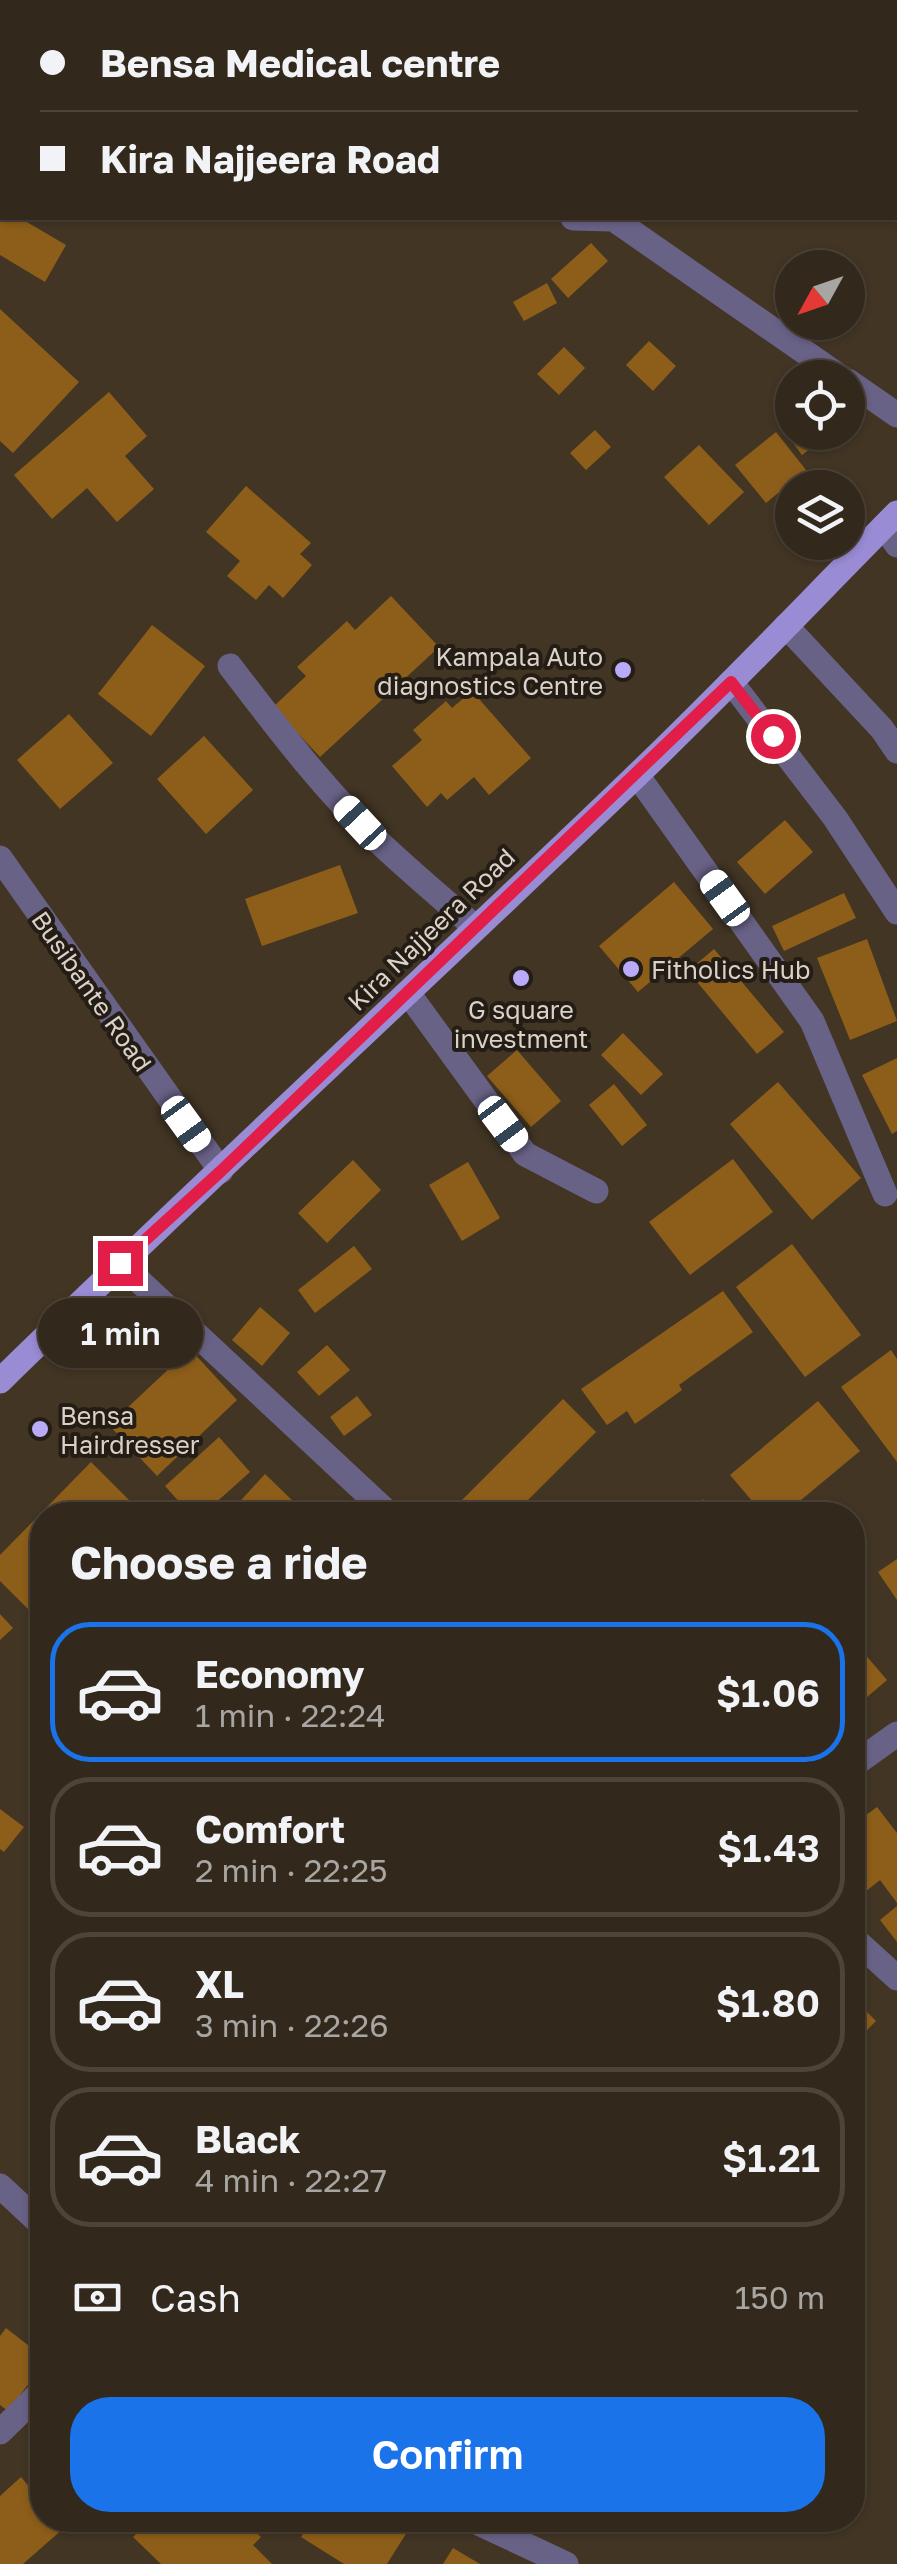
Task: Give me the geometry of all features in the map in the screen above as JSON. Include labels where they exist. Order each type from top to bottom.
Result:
[{"type":"main road","name":"Kira Najjeera Road","points":[[0,1381],[637,775],[786,626],[893,528]]},
{"type":"street","points":[[615,220],[818,360]]},
{"type":"street","points":[[865,393],[897,416]]},
{"type":"street","points":[[786,626],[882,729],[897,751]]},
{"type":"street","points":[[230,666],[294,751],[340,802],[383,846],[476,927]]},
{"type":"street","points":[[731,682],[836,818],[897,912]]},
{"type":"street","points":[[637,775],[812,1021],[885,1194]]},
{"type":"street","name":"Busibante Road","points":[[0,858],[221,1171]]},
{"type":"street","points":[[408,993],[525,1154],[596,1191]]},
{"type":"street","points":[[120,1263],[376,1502]]},
{"type":"street","points":[[865,1757],[897,1734]]},
{"type":"street","points":[[865,1949],[897,1978]]},
{"type":"street","points":[[0,2186],[30,2213]]},
{"type":"street","points":[[0,2432],[30,2403]]},
{"type":"street","points":[[498,2532],[566,2564]]},
{"type":"building","points":[[0,220],[23,220],[66,245],[45,282],[0,255]]},
{"type":"building","points":[[591,243],[608,261],[568,298],[551,279]]},
{"type":"building","points":[[547,283],[557,303],[524,321],[513,302]]},
{"type":"building","points":[[0,309],[79,382],[13,453],[0,441]]},
{"type":"building","points":[[649,341],[676,366],[653,391],[626,365]]},
{"type":"building","points":[[564,347],[585,368],[559,395],[537,374]]},
{"type":"building","points":[[109,392],[147,436],[125,456],[154,489],[117,522],[87,488],[52,519],[14,475]]},
{"type":"building","points":[[595,430],[611,447],[586,470],[570,453]]},
{"type":"building","points":[[775,433],[775,450],[790,450],[806,470],[775,470],[775,496],[766,503],[735,465]]},
{"type":"building","points":[[699,445],[744,492],[709,525],[664,477]]},
{"type":"building","points":[[246,486],[311,543],[300,554],[312,565],[283,598],[269,585],[256,600],[227,576],[240,561],[206,532]]},
{"type":"building","points":[[391,596],[439,647],[320,757],[273,707],[306,676],[297,667],[347,621],[355,630]]},
{"type":"building","points":[[152,625],[205,666],[151,736],[98,694]]},
{"type":"building","points":[[472,691],[531,758],[489,795],[474,777],[447,800],[441,793],[427,807],[392,766],[422,740],[413,730],[446,701],[452,708]]},
{"type":"building","points":[[69,714],[113,763],[60,809],[17,760]]},
{"type":"building","points":[[204,736],[253,790],[206,834],[157,779]]},
{"type":"building","points":[[785,820],[813,852],[765,894],[737,862]]},
{"type":"building","points":[[340,865],[358,913],[262,946],[245,899]]},
{"type":"building","points":[[674,882],[713,929],[638,992],[599,946]]},
{"type":"building","points":[[844,893],[856,918],[784,951],[772,926]]},
{"type":"building","points":[[867,939],[897,1021],[850,1040],[817,958]]},
{"type":"building","points":[[714,949],[784,1032],[757,1054],[688,971]]},
{"type":"building","points":[[623,1033],[663,1074],[641,1095],[601,1055]]},
{"type":"building","points":[[517,1050],[561,1101],[531,1127],[487,1076]]},
{"type":"building","points":[[897,1058],[897,1131],[892,1134],[862,1075]]},
{"type":"building","points":[[778,1082],[861,1178],[812,1220],[730,1124]]},
{"type":"building","points":[[614,1084],[647,1125],[622,1146],[589,1105]]},
{"type":"building","points":[[733,1159],[773,1212],[690,1275],[649,1222]]},
{"type":"building","points":[[353,1160],[381,1190],[327,1243],[298,1213]]},
{"type":"building","points":[[468,1162],[500,1218],[462,1241],[429,1185]]},
{"type":"building","points":[[792,1244],[861,1335],[805,1377],[736,1287]]},
{"type":"building","points":[[354,1246],[372,1269],[315,1313],[298,1290]]},
{"type":"building","points":[[723,1291],[753,1332],[679,1385],[682,1390],[635,1424],[627,1411],[607,1425],[581,1389]]},
{"type":"building","points":[[260,1307],[290,1333],[262,1366],[232,1340]]},
{"type":"building","points":[[327,1345],[350,1370],[319,1396],[297,1372]]},
{"type":"building","points":[[190,1349],[237,1400],[157,1476],[109,1425]]},
{"type":"building","points":[[891,1350],[897,1359],[897,1462],[841,1387]]},
{"type":"building","points":[[357,1396],[372,1415],[344,1436],[330,1417]]},
{"type":"building","points":[[563,1399],[596,1432],[526,1502],[460,1502]]},
{"type":"building","points":[[818,1401],[860,1451],[799,1502],[753,1502],[730,1475]]},
{"type":"building","points":[[219,1437],[250,1472],[217,1502],[179,1502],[165,1486]]},
{"type":"building","points":[[91,1462],[131,1502],[52,1502]]},
{"type":"building","points":[[265,1474],[294,1502],[239,1502]]},
{"type":"building","points":[[30,1524],[30,1611],[0,1581],[0,1555]]},
{"type":"building","points":[[897,1559],[897,1600],[878,1572]]},
{"type":"building","points":[[0,1614],[13,1628],[0,1640]]},
{"type":"building","points":[[865,1654],[887,1680],[865,1699]]},
{"type":"building","points":[[877,1807],[897,1833],[897,1903],[880,1880],[865,1892],[865,1816]]},
{"type":"building","points":[[0,1809],[24,1827],[4,1852],[0,1849]]},
{"type":"building","points":[[897,1906],[897,1942],[880,1920]]},
{"type":"building","points":[[865,2010],[876,2021],[865,2032]]},
{"type":"building","points":[[6,2328],[30,2347],[30,2382],[8,2411],[0,2405],[0,2336]]},
{"type":"building","points":[[21,2477],[30,2488],[30,2532],[59,2532],[23,2564],[0,2564],[0,2496]]},
{"type":"building","points":[[138,2532],[256,2532],[261,2537],[253,2545],[272,2564],[161,2564],[133,2537]]},
{"type":"building","points":[[304,2532],[407,2532],[387,2564],[344,2564],[301,2537]]},
{"type":"building","points":[[453,2548],[480,2564],[443,2564]]},
{"type":"place","name":"Kampala Auto diagnostics Centre","points":[[623,670]]},
{"type":"place","name":"Fitholics Hub","points":[[631,969]]},
{"type":"place","name":"G square investment","points":[[521,978]]},
{"type":"place","name":"Bensa Hairdresser","points":[[40,1429]]},
{"type":"route","points":[[120,1263],[731,682],[773,736]]}]
